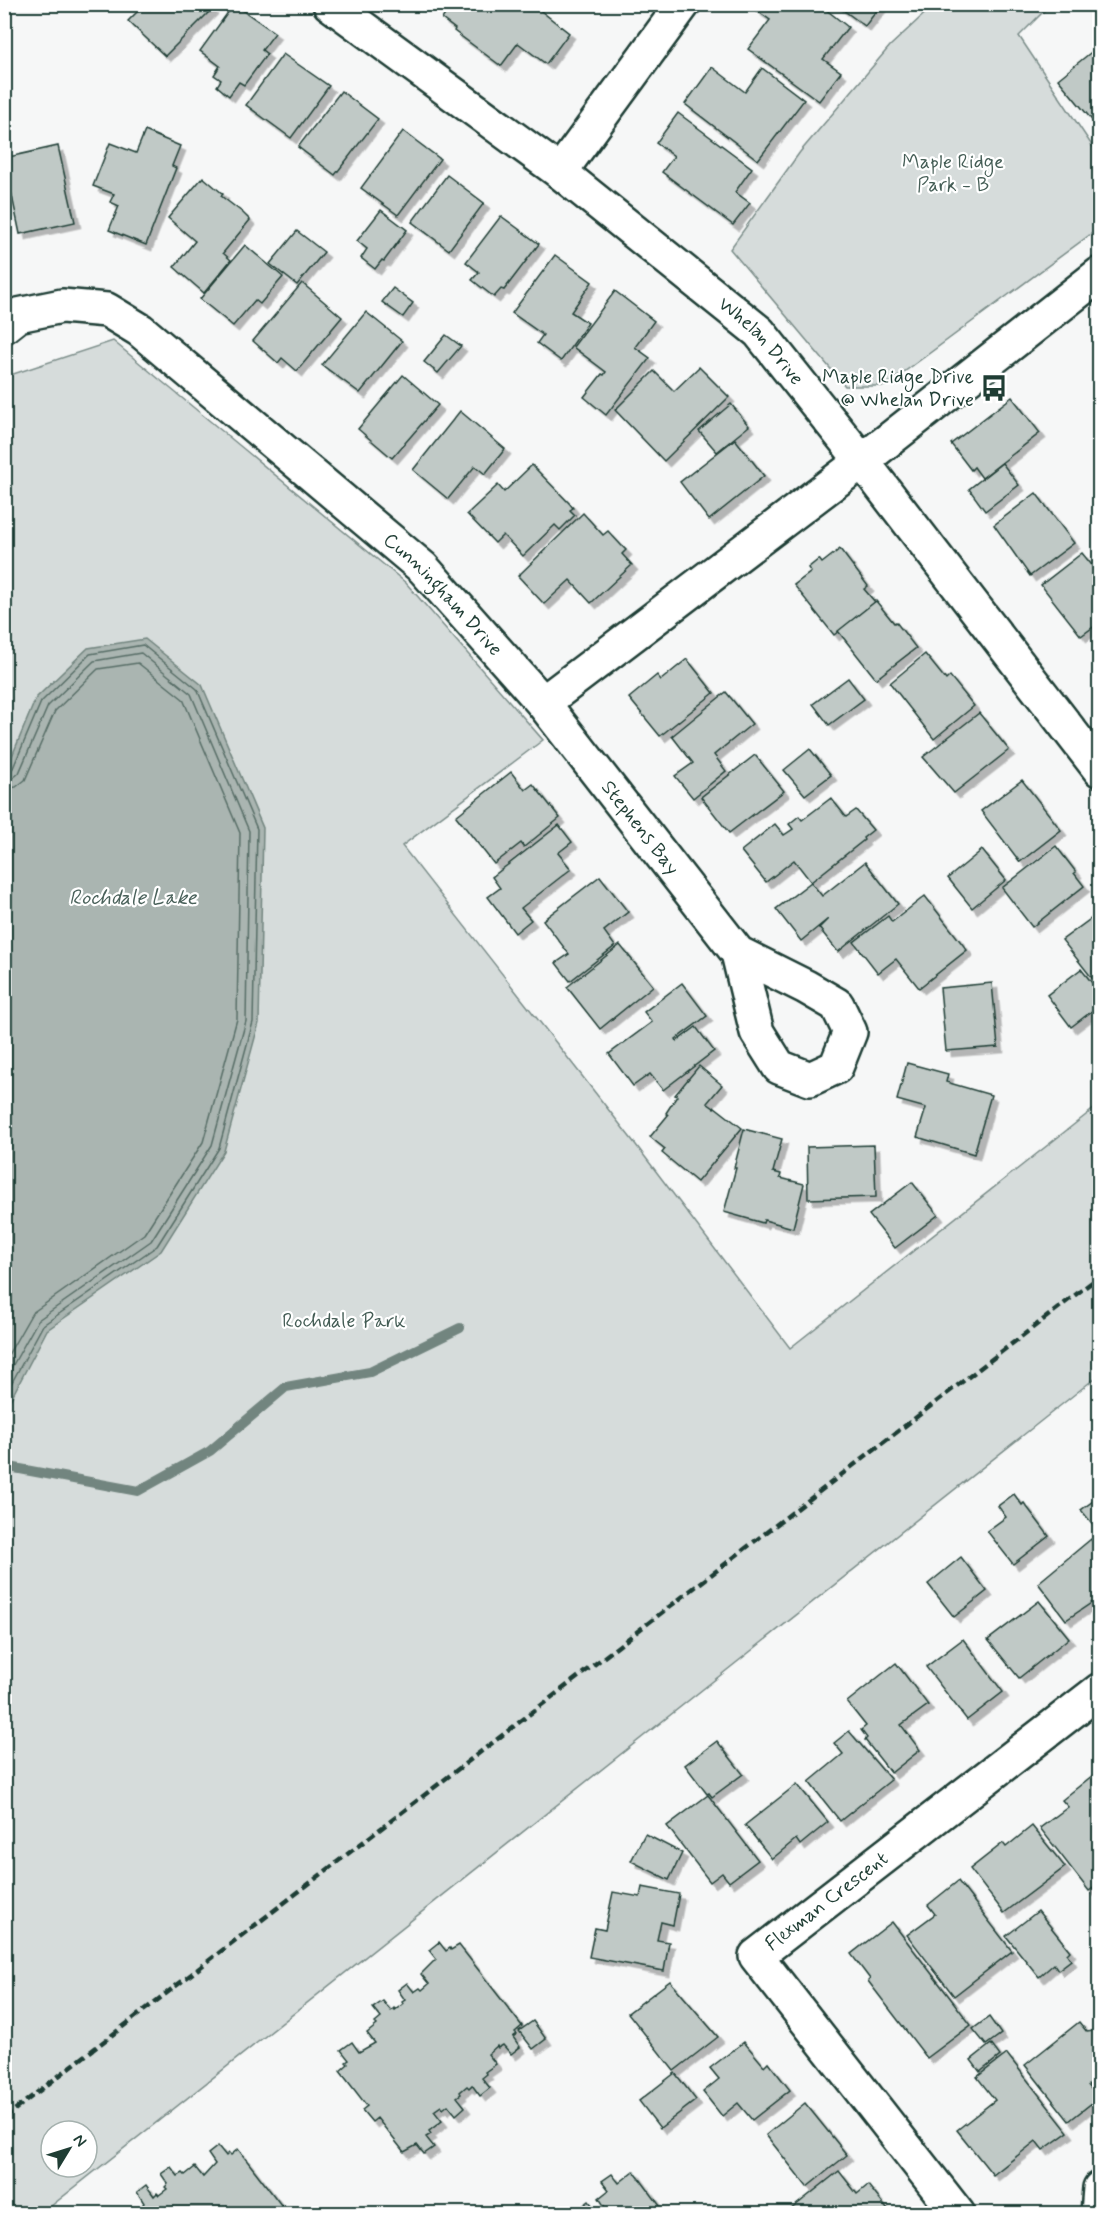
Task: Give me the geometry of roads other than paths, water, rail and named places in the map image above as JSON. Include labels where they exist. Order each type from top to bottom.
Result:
[{"type":"street","name":"Whelan Drive","points":[[330,4],[560,172],[759,332],[862,461],[1100,770]]},
{"type":"street","points":[[560,172],[683,4]]},
{"type":"street","points":[[543,703],[862,461],[1100,274]]},
{"type":"street","name":"Cunningham Drive","points":[[4,326],[18,315],[62,306],[106,310],[140,330],[423,568],[543,703]]},
{"type":"street","name":"Stephens Bay","points":[[543,703],[738,953]]},
{"type":"street","name":"Flexman Crescent","points":[[958,2214],[756,1956],[1100,1690]]},
{"type":"street","points":[[1098,2214],[1100,2188]]},
{"type":"water","name":"Rochdale Lake","points":[[145,639],[202,685],[263,828],[259,1023],[224,1151],[161,1251],[47,1330],[5,1410],[5,773],[36,698],[88,648]]},
{"type":"waterway","points":[[4,1466],[138,1491],[210,1451],[286,1387],[370,1372],[460,1328]]},
{"type":"railway","points":[[4,2118],[1100,1276]]},
{"type":"place","name":"Maple Ridge Drive @ Whelan Drive","points":[[994,388]]},
{"type":"park label","name":"Maple Ridge Park - B","points":[[953,174]]},
{"type":"park label","name":"Rochdale Park","points":[[344,1321]]}]
